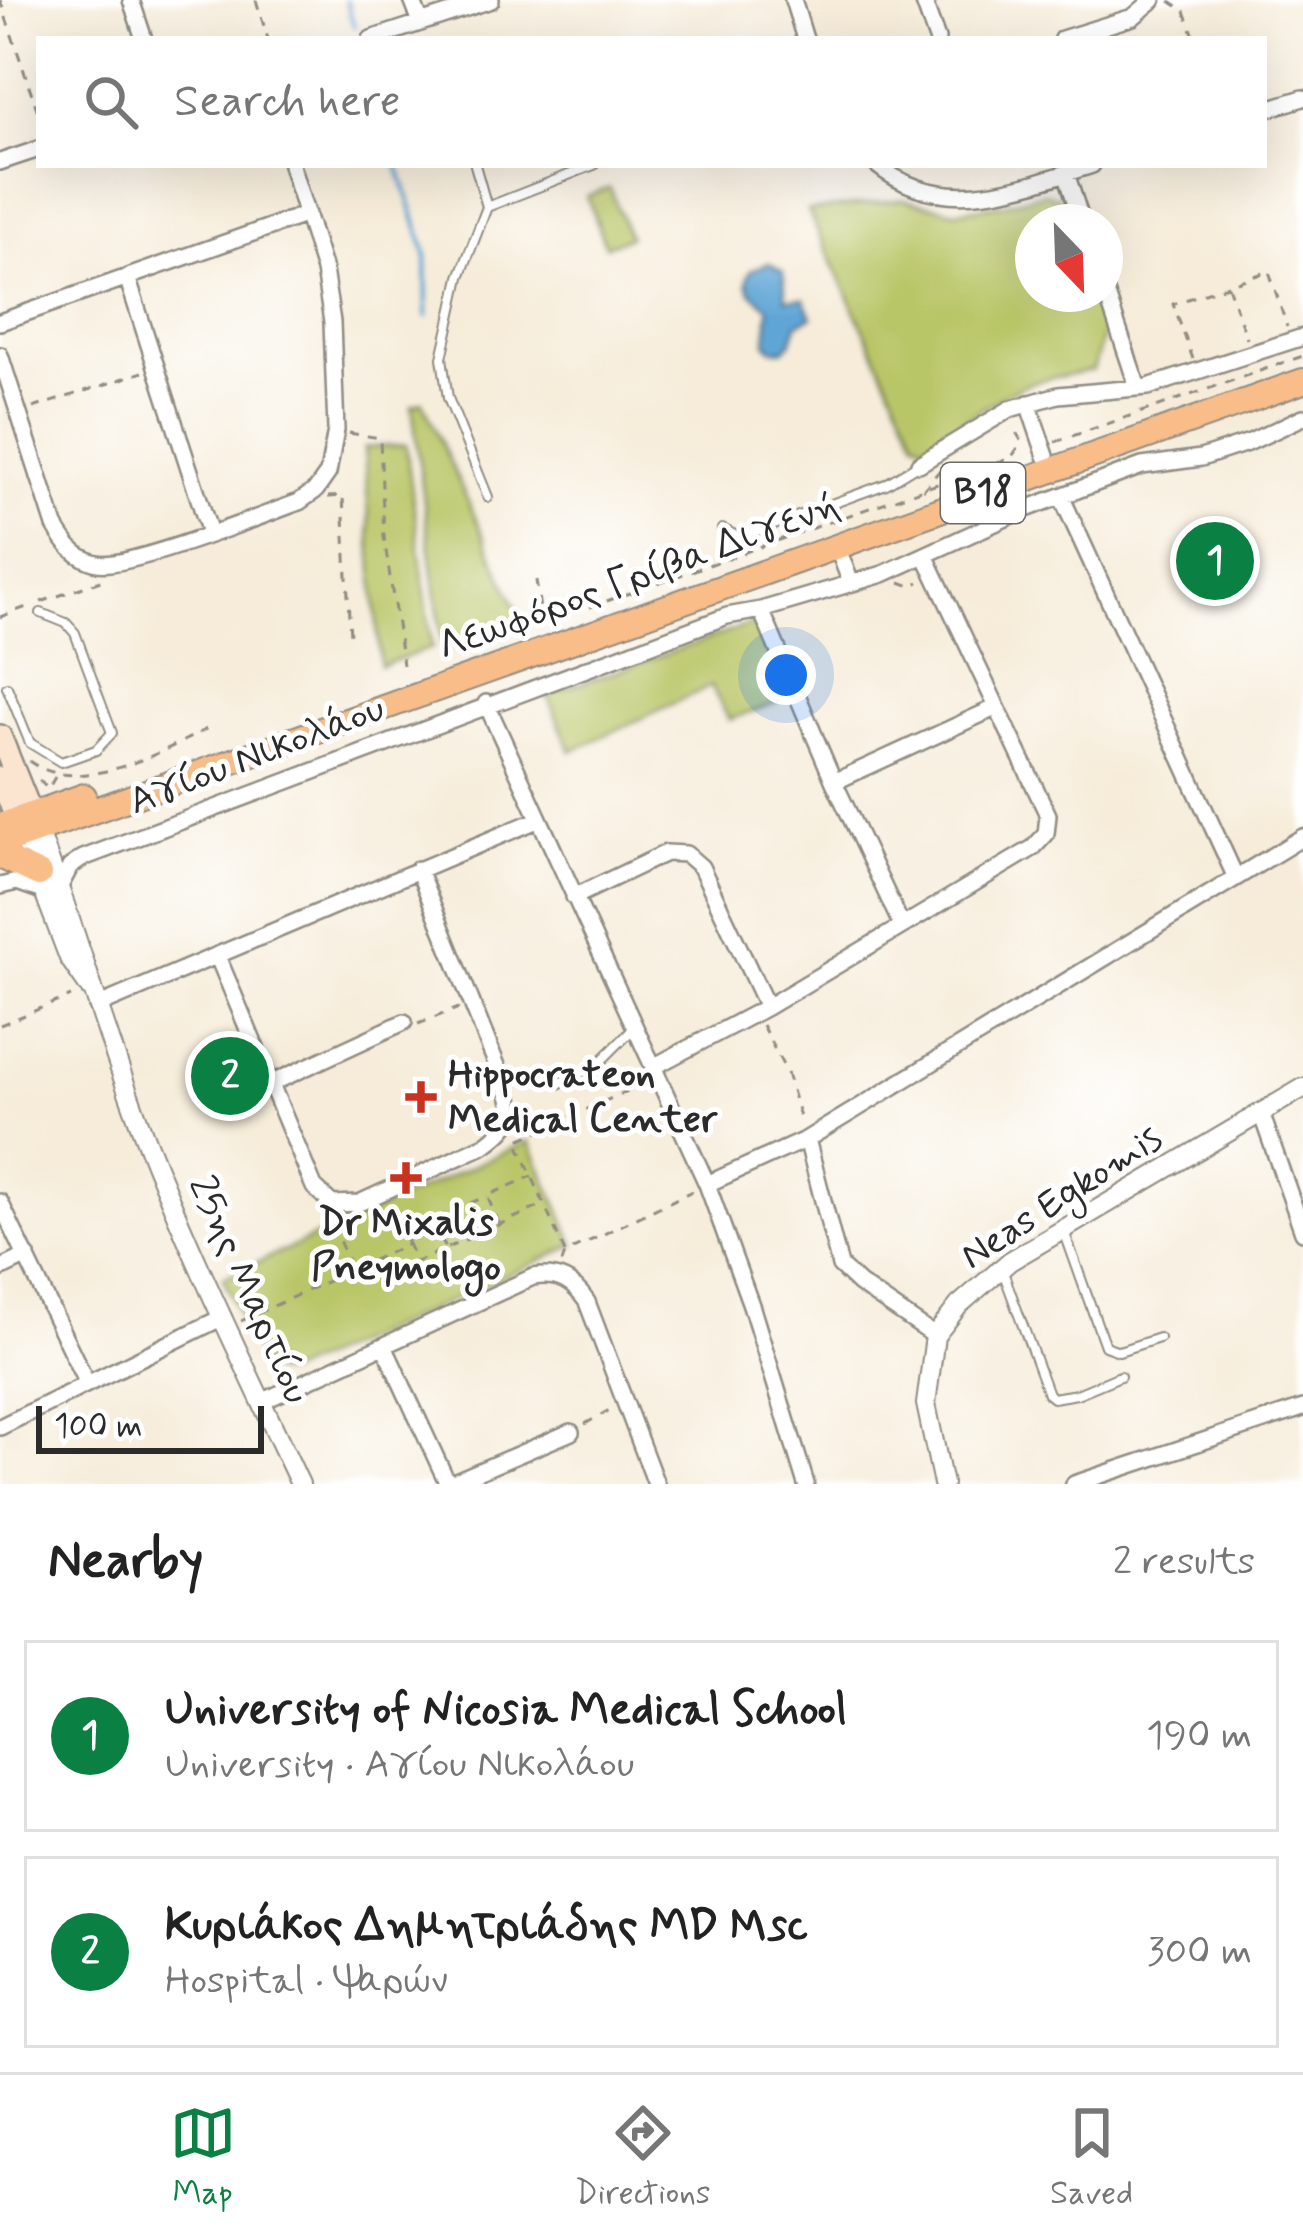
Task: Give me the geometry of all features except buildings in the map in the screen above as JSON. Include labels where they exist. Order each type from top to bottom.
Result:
[{"type":"main road","name":"Λεωφόρος Γρίβα Διγενή","points":[[18,828],[1045,451],[1303,366]]},
{"type":"main road","name":"Λεωφόρος Γρίβα Διγενή","points":[[18,828],[1303,381]]},
{"type":"main road","points":[[0,736],[18,828]]},
{"type":"main road","points":[[0,778],[18,828]]},
{"type":"main road","points":[[0,856],[48,884]]},
{"type":"street","points":[[130,0],[143,36]]},
{"type":"street","points":[[412,0],[424,31]]},
{"type":"street","points":[[391,36],[424,31],[491,0]]},
{"type":"street","points":[[793,0],[804,36]]},
{"type":"street","points":[[922,0],[937,36]]},
{"type":"street","points":[[1072,36],[1133,17],[1153,0]]},
{"type":"street","points":[[1267,109],[1303,98]]},
{"type":"street","points":[[0,162],[36,149]]},
{"type":"street","points":[[0,355],[55,526],[64,543],[79,555],[115,565],[298,502],[316,490],[328,473],[336,430],[332,322],[324,270],[292,168]]},
{"type":"street","points":[[882,168],[908,185],[946,195],[993,194],[1083,168]]},
{"type":"street","points":[[1066,173],[1076,204]]},
{"type":"street","points":[[0,322],[307,214]]},
{"type":"street","points":[[128,277],[209,533]]},
{"type":"street","points":[[1112,312],[1138,388]]},
{"type":"street","points":[[919,464],[997,415],[1028,404],[1058,395],[1138,388],[1297,338]]},
{"type":"street","points":[[1028,404],[1045,451]]},
{"type":"street","name":"Αγίου Νικολάου","points":[[48,884],[82,858],[486,704],[727,616],[883,574],[992,522],[1142,466],[1201,458],[1250,442],[1303,417]]},
{"type":"street","points":[[1062,498],[1235,878]]},
{"type":"street","points":[[836,544],[851,584]]},
{"type":"street","points":[[655,1072],[1033,848],[1046,834],[1048,815],[925,554]]},
{"type":"street","points":[[761,610],[901,924]]},
{"type":"street","points":[[486,704],[707,1184],[751,1305],[806,1484]]},
{"type":"street","points":[[834,782],[995,708]]},
{"type":"street","points":[[97,1006],[537,820]]},
{"type":"street","name":"25ης Μαρτίου","points":[[18,828],[84,952],[84,990],[97,1006],[143,1133],[232,1319],[261,1402],[300,1484]]},
{"type":"street","points":[[707,1184],[807,1139],[1303,837]]},
{"type":"street","points":[[574,897],[666,853],[686,854],[701,867],[761,1010]]},
{"type":"street","points":[[217,955],[319,1194],[332,1204],[359,1203],[485,1144],[508,1126],[511,1098],[418,869]]},
{"type":"street","points":[[0,886],[48,884]]},
{"type":"street","points":[[270,1084],[404,1022]]},
{"type":"street","name":"Neas Egkomis","points":[[935,1336],[958,1305],[1001,1268],[1303,1088]]},
{"type":"street","points":[[1261,1113],[1303,1232]]},
{"type":"street","points":[[807,1139],[840,1266],[935,1336],[926,1404],[944,1484]]},
{"type":"street","points":[[0,1202],[87,1384]]},
{"type":"street","points":[[0,1269],[27,1256]]},
{"type":"street","points":[[261,1402],[533,1277],[558,1277],[570,1282],[587,1302],[656,1484]]},
{"type":"street","points":[[0,1427],[232,1319]]},
{"type":"street","points":[[384,1346],[449,1484],[571,1432]]},
{"type":"street","points":[[1074,1484],[1303,1408]]},
{"type":"lane","points":[[476,168],[487,207],[460,278],[442,358],[448,398],[488,497]]},
{"type":"lane","points":[[487,207],[586,168]]},
{"type":"lane","points":[[722,529],[737,536],[755,532],[886,484],[919,464]]},
{"type":"lane","points":[[7,687],[30,743],[61,762],[96,750],[112,733],[75,633],[66,623],[41,613]]},
{"type":"lane","points":[[558,1084],[596,1066],[636,1026]]},
{"type":"lane","points":[[1064,1230],[1106,1346],[1119,1351],[1159,1338]]},
{"type":"lane","points":[[1001,1268],[1048,1394],[1053,1398],[1077,1394],[1120,1376]]},
{"type":"path","points":[[1,0],[36,106]]},
{"type":"path","points":[[256,0],[267,36]]},
{"type":"path","points":[[1168,0],[1185,11],[1194,36]]},
{"type":"path","points":[[1197,371],[1173,304],[1269,271],[1297,338]]},
{"type":"path","points":[[1229,274],[1252,352]]},
{"type":"path","points":[[1045,451],[1303,356]]},
{"type":"path","points":[[19,413],[156,367]]},
{"type":"path","points":[[336,430],[380,438],[384,537],[403,665]]},
{"type":"path","points":[[471,649],[1011,458],[1020,446]]},
{"type":"path","points":[[316,490],[333,499],[343,496],[350,637]]},
{"type":"path","points":[[0,616],[111,577],[115,565]]},
{"type":"path","points":[[536,580],[542,627]]},
{"type":"path","points":[[28,760],[57,776],[78,776],[171,748],[212,726]]},
{"type":"path","points":[[48,788],[57,776]]},
{"type":"path","points":[[0,1025],[84,990]]},
{"type":"path","points":[[404,1022],[420,1024],[472,1002]]},
{"type":"path","points":[[761,1010],[807,1139]]},
{"type":"path","points":[[558,1277],[565,1253],[518,1141],[655,1072]]},
{"type":"path","points":[[446,1249],[438,1232],[426,1222],[532,1176]]},
{"type":"path","points":[[565,1253],[707,1184]]},
{"type":"path","points":[[487,1196],[500,1224]]},
{"type":"path","points":[[428,1227],[405,1237],[416,1262],[544,1204]]},
{"type":"path","points":[[332,1225],[352,1270]]},
{"type":"path","points":[[232,1319],[408,1244]]},
{"type":"path","points":[[571,1432],[625,1402]]},
{"type":"green space","points":[[610,188],[629,237],[605,246],[587,196]]},
{"type":"green space","points":[[1044,193],[1062,198],[1064,204],[1015,204],[1015,312],[1101,312],[1106,326],[1093,370],[1032,382],[1003,395],[928,444],[916,440],[808,211],[904,199],[955,211]]},
{"type":"green space","points":[[423,402],[523,623],[462,647],[442,645],[412,406]]},
{"type":"green space","points":[[406,445],[432,648],[380,666],[364,448]]},
{"type":"green space","points":[[754,623],[787,699],[729,720],[711,686],[571,751],[547,695]]},
{"type":"green space","points":[[529,1141],[575,1245],[286,1374],[272,1372],[261,1362],[223,1278]]},
{"type":"water","points":[[769,263],[783,272],[786,299],[804,299],[812,317],[797,324],[784,350],[766,343],[769,308],[747,283],[751,270]]},
{"type":"waterway","points":[[346,0],[354,26]]},
{"type":"waterway","points":[[399,168],[426,253],[427,316]]},
{"type":"place","name":"University of Nicosia Medical School","points":[[1215,561]]},
{"type":"place","name":"Κυριάκος Δημητριάδης MD Msc","points":[[230,1076]]},
{"type":"place","name":"Hippocrateon Medical Center","points":[[421,1097]]},
{"type":"place","name":"Dr Mixalis Pneymologo","points":[[406,1178]]}]
